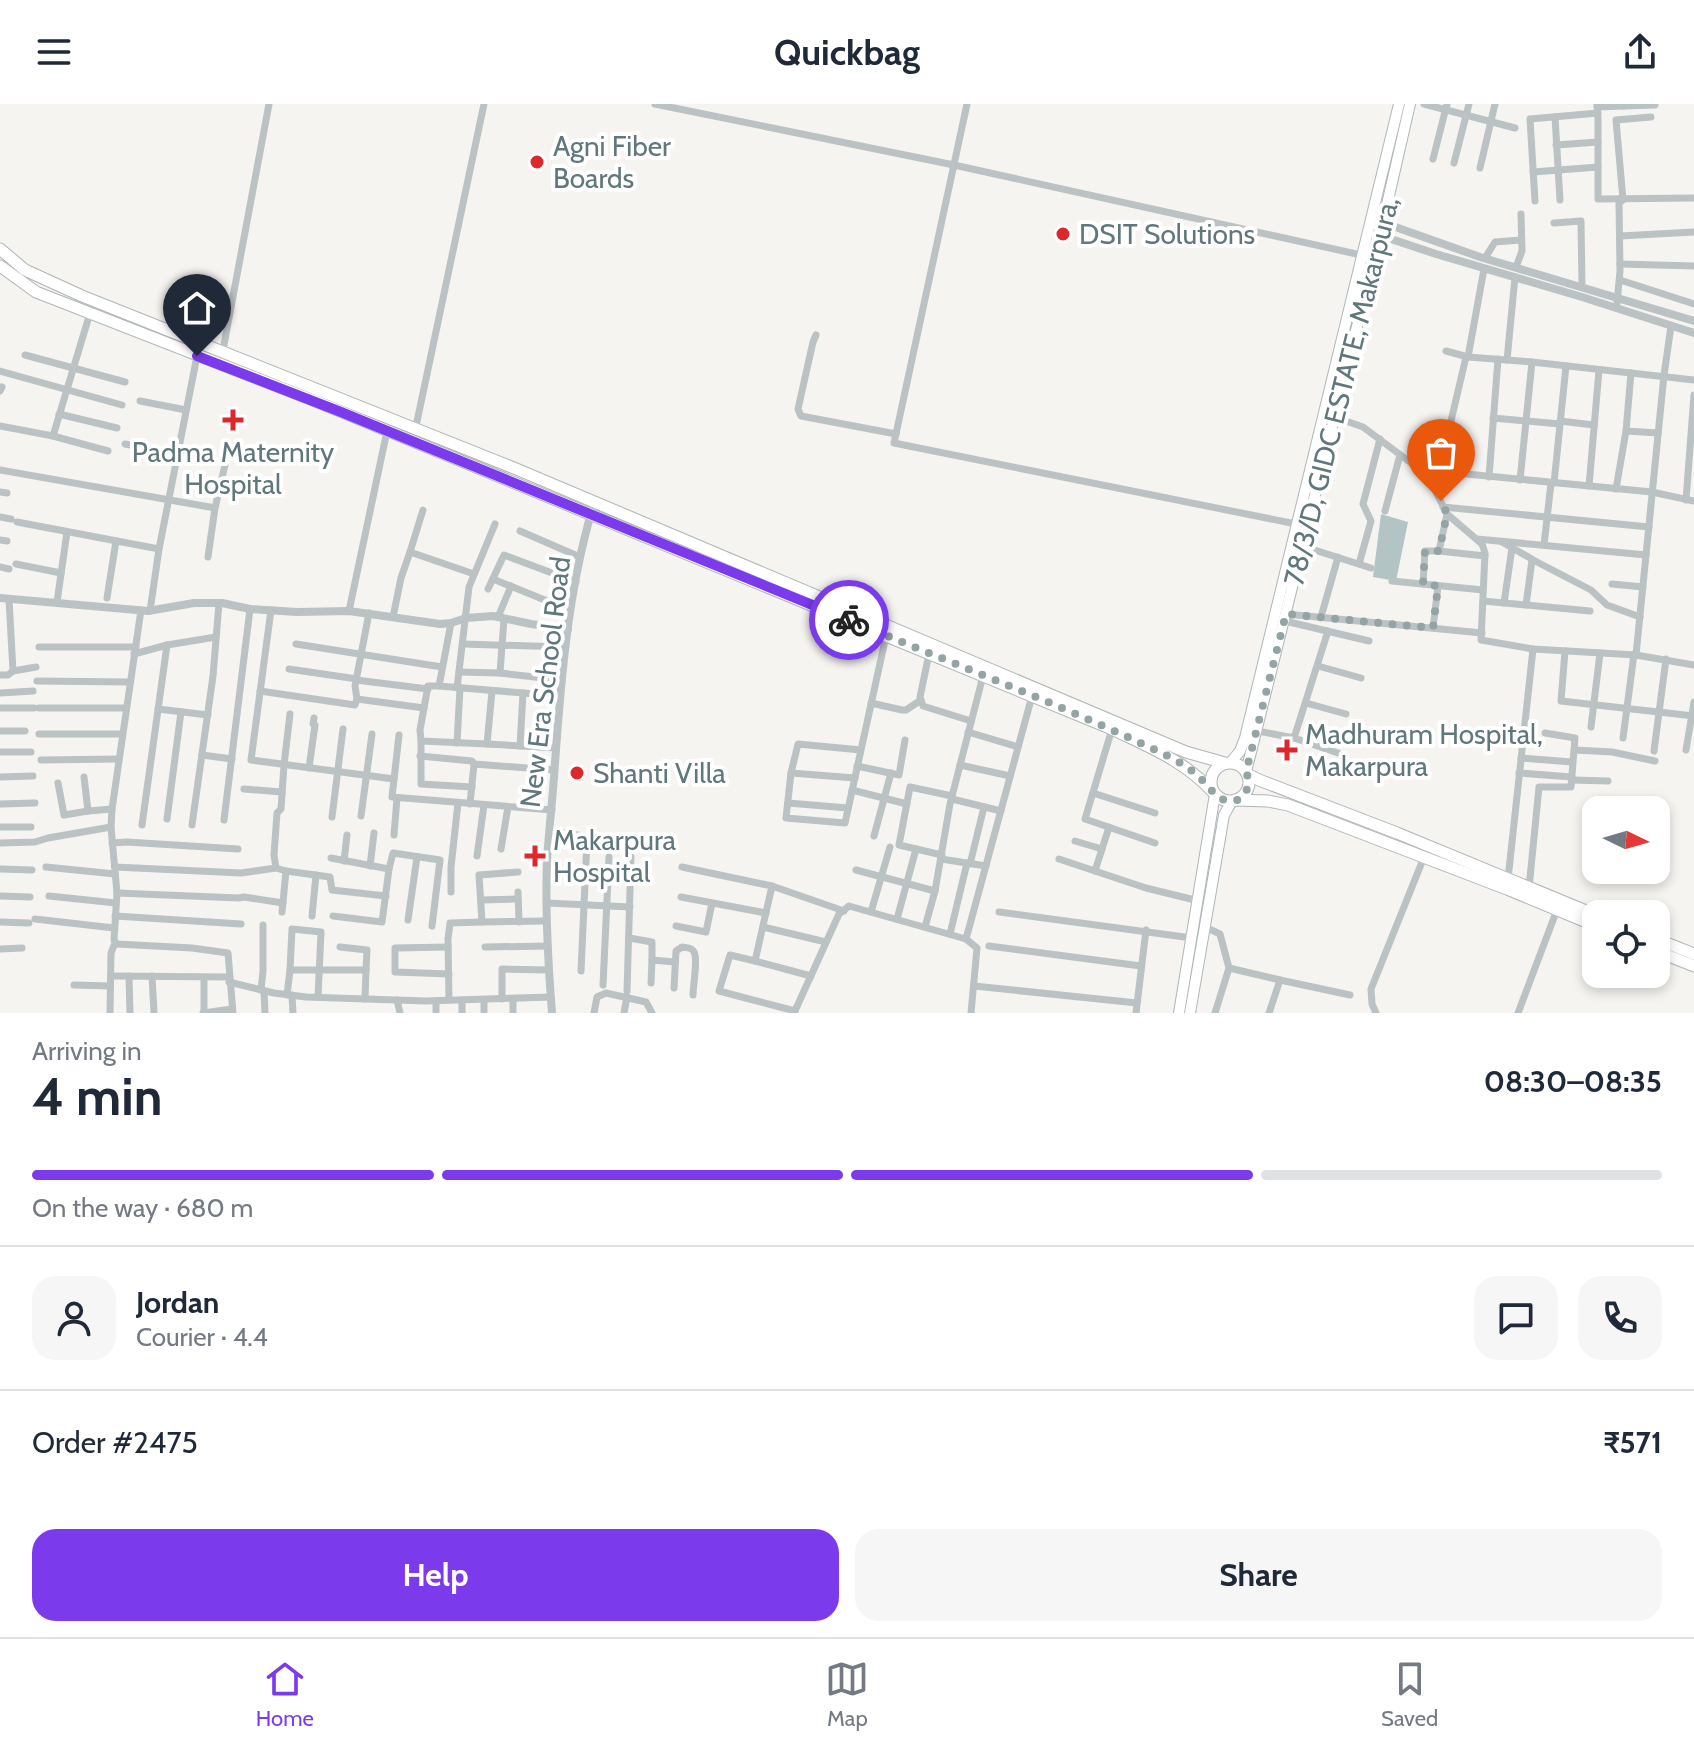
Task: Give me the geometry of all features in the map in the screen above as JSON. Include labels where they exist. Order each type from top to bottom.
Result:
[{"type":"highway","points":[[0,249],[13,269],[36,292],[197,356],[416,428],[594,502],[1183,757],[1222,800],[1268,801],[1288,805],[1424,857],[1582,911]]},
{"type":"highway","points":[[0,266],[35,275],[223,350],[387,431],[1112,729],[1183,757],[1228,762],[1242,767],[1259,780],[1383,827],[1529,888],[1582,918]]},
{"type":"highway","points":[[1214,793],[1212,774],[1228,762]]},
{"type":"highway","points":[[1234,800],[1248,789],[1247,773]]},
{"type":"highway","points":[[1670,945],[1694,954]]},
{"type":"highway","points":[[1670,957],[1694,966]]},
{"type":"main road","name":"78/3/D, GIDC ESTATE, Makarpura,","points":[[1247,773],[1335,417],[1373,233],[1370,218],[1399,104]]},
{"type":"main road","name":"78/3/D, GIDC ESTATE, Makarpura,","points":[[1228,762],[1240,751],[1245,738],[1361,255],[1383,222],[1410,104]]},
{"type":"main road","points":[[1179,1013],[1214,793]]},
{"type":"main road","points":[[1190,1013],[1224,815],[1234,800]]},
{"type":"street","points":[[223,350],[269,104]]},
{"type":"street","points":[[413,441],[484,104]]},
{"type":"street","points":[[655,104],[954,165],[1361,255]]},
{"type":"street","points":[[967,104],[894,443],[1296,524]]},
{"type":"street","points":[[1424,104],[1446,107],[1515,128]]},
{"type":"street","points":[[1454,163],[1469,104]]},
{"type":"street","points":[[1480,168],[1495,104]]},
{"type":"street","points":[[1535,201],[1530,119],[1597,108],[1655,105]]},
{"type":"street","points":[[1433,159],[1446,107]]},
{"type":"street","points":[[1597,108],[1598,199],[1694,198]]},
{"type":"street","points":[[1555,117],[1560,200]]},
{"type":"street","points":[[1616,309],[1620,280],[1619,203],[1623,200],[1616,120],[1651,117]]},
{"type":"street","points":[[1556,145],[1598,142]]},
{"type":"street","points":[[1533,172],[1598,167]]},
{"type":"street","points":[[1489,477],[1493,418],[1515,272],[1521,254],[1521,214]]},
{"type":"street","points":[[1370,218],[1616,309],[1694,333]]},
{"type":"street","points":[[1554,223],[1581,221],[1582,286]]},
{"type":"street","points":[[1620,236],[1694,232]]},
{"type":"street","points":[[1373,233],[1484,269],[1582,286],[1694,321]]},
{"type":"street","points":[[1485,258],[1495,242],[1521,240]]},
{"type":"street","points":[[1620,264],[1694,266]]},
{"type":"street","points":[[1439,472],[1467,357],[1484,269]]},
{"type":"street","points":[[1620,280],[1694,304]]},
{"type":"street","points":[[53,436],[90,313]]},
{"type":"street","points":[[1623,738],[1640,617],[1671,326]]},
{"type":"street","points":[[816,335],[798,409],[801,416],[896,434]]},
{"type":"street","points":[[1446,351],[1467,357],[1694,380]]},
{"type":"street","points":[[25,355],[125,382]]},
{"type":"street","points":[[110,1013],[111,953],[115,943],[117,893],[111,827],[121,734],[135,651],[159,549],[197,356]]},
{"type":"street","points":[[1520,480],[1532,362]]},
{"type":"street","points":[[1544,545],[1566,366]]},
{"type":"street","points":[[1589,486],[1599,370]]},
{"type":"street","points":[[0,371],[122,405]]},
{"type":"street","points":[[1616,489],[1626,431],[1631,373]]},
{"type":"street","points":[[1418,468],[1652,492],[1690,501],[1694,395]]},
{"type":"street","points":[[140,401],[186,410]]},
{"type":"street","points":[[1323,413],[1363,427],[1418,468],[1434,488],[1445,510],[1484,549],[1481,640],[1533,649],[1635,654],[1694,665]]},
{"type":"street","points":[[59,414],[117,428]]},
{"type":"street","points":[[1493,418],[1594,425]]},
{"type":"street","points":[[0,426],[108,451]]},
{"type":"street","points":[[349,611],[387,431]]},
{"type":"street","points":[[1626,431],[1658,433]]},
{"type":"street","points":[[1359,564],[1371,521],[1363,504],[1380,439]]},
{"type":"street","points":[[125,444],[178,454]]},
{"type":"street","points":[[1385,511],[1400,455]]},
{"type":"street","points":[[208,557],[225,465]]},
{"type":"street","points":[[0,470],[215,508]]},
{"type":"street","name":"New Era School Road","points":[[552,1013],[547,861],[561,680],[572,580],[594,502]]},
{"type":"street","points":[[393,617],[401,578],[423,510]]},
{"type":"street","points":[[1445,510],[1649,527]]},
{"type":"street","points":[[1439,551],[1445,510]]},
{"type":"street","points":[[0,517],[159,549]]},
{"type":"street","points":[[457,743],[459,672],[469,587],[495,524]]},
{"type":"street","points":[[520,531],[580,557]]},
{"type":"street","points":[[57,602],[67,532]]},
{"type":"street","points":[[1475,538],[1646,555]]},
{"type":"street","points":[[107,598],[116,541]]},
{"type":"street","points":[[1500,541],[1591,590],[1607,605],[1640,617]]},
{"type":"street","points":[[1302,546],[1371,568]]},
{"type":"street","points":[[1504,603],[1512,548]]},
{"type":"street","points":[[1423,584],[1425,551],[1485,556]]},
{"type":"street","points":[[410,552],[474,574]]},
{"type":"street","points":[[488,589],[504,555],[572,580],[557,605],[493,579]]},
{"type":"street","points":[[1321,617],[1338,557]]},
{"type":"street","points":[[1526,605],[1532,560]]},
{"type":"street","points":[[0,567],[61,573]]},
{"type":"street","points":[[1392,581],[1483,590]]},
{"type":"street","points":[[1612,584],[1643,587]]},
{"type":"street","points":[[500,673],[501,618],[511,586]]},
{"type":"street","points":[[1433,628],[1438,586]]},
{"type":"street","points":[[13,671],[5,598],[145,610],[219,603],[250,609],[297,612],[349,611],[440,624],[466,618],[501,618],[568,629]]},
{"type":"street","points":[[1483,601],[1590,611]]},
{"type":"street","points":[[192,825],[208,715],[219,603]]},
{"type":"street","points":[[224,820],[250,609]]},
{"type":"street","points":[[271,610],[251,760],[394,779]]},
{"type":"street","points":[[260,691],[355,705],[356,679],[369,613]]},
{"type":"street","points":[[1286,617],[1321,617],[1482,633]]},
{"type":"street","points":[[1286,617],[1369,641]]},
{"type":"street","points":[[439,686],[451,623]]},
{"type":"street","points":[[1294,738],[1328,631]]},
{"type":"street","points":[[861,750],[798,744],[786,818],[845,823],[886,636]]},
{"type":"street","points":[[39,647],[135,651],[216,637]]},
{"type":"street","points":[[296,644],[442,667]]},
{"type":"street","points":[[463,644],[565,647]]},
{"type":"street","points":[[142,825],[167,645]]},
{"type":"street","points":[[1508,879],[1533,649]]},
{"type":"street","points":[[1565,651],[1561,701],[1693,716]]},
{"type":"street","points":[[1591,727],[1600,653]]},
{"type":"street","points":[[929,654],[920,697],[923,706],[971,721]]},
{"type":"street","points":[[1654,751],[1666,659]]},
{"type":"street","points":[[1318,666],[1361,678]]},
{"type":"street","points":[[0,675],[36,667]]},
{"type":"street","points":[[289,669],[428,689]]},
{"type":"street","points":[[459,672],[561,680]]},
{"type":"street","points":[[925,927],[935,891],[952,798],[983,676]]},
{"type":"street","points":[[37,681],[129,682]]},
{"type":"street","points":[[472,787],[421,784],[420,730],[428,686],[560,696]]},
{"type":"street","points":[[0,693],[33,691]]},
{"type":"street","points":[[487,744],[492,691]]},
{"type":"street","points":[[520,746],[523,693]]},
{"type":"street","points":[[966,939],[1032,696]]},
{"type":"street","points":[[357,699],[424,708]]},
{"type":"street","points":[[871,703],[906,710],[921,700]]},
{"type":"street","points":[[1686,750],[1694,702]]},
{"type":"street","points":[[1306,703],[1346,714]]},
{"type":"street","points":[[0,708],[126,708]]},
{"type":"street","points":[[158,709],[208,715]]},
{"type":"street","points":[[167,819],[181,712]]},
{"type":"street","points":[[276,868],[277,813],[281,809],[290,714]]},
{"type":"street","points":[[309,768],[314,718]]},
{"type":"street","points":[[332,817],[343,729]]},
{"type":"street","points":[[1112,729],[1085,819],[1155,843]]},
{"type":"street","points":[[0,731],[25,731]]},
{"type":"street","points":[[1258,731],[1294,738],[1338,753]]},
{"type":"street","points":[[968,732],[1018,747]]},
{"type":"street","points":[[1529,888],[1539,787],[1571,787],[1576,741],[1574,737],[1545,733]]},
{"type":"street","points":[[39,734],[121,734]]},
{"type":"street","points":[[361,816],[372,734]]},
{"type":"street","points":[[399,735],[392,797],[552,810]]},
{"type":"street","points":[[857,766],[899,775],[905,740]]},
{"type":"street","points":[[421,741],[556,748]]},
{"type":"street","points":[[1575,750],[1612,752],[1655,761]]},
{"type":"street","points":[[0,752],[31,752]]},
{"type":"street","points":[[202,755],[232,759]]},
{"type":"street","points":[[420,756],[554,770]]},
{"type":"street","points":[[1521,758],[1572,762]]},
{"type":"street","points":[[41,760],[119,759]]},
{"type":"street","points":[[470,804],[474,764]]},
{"type":"street","points":[[960,765],[1010,776]]},
{"type":"street","points":[[791,773],[855,778]]},
{"type":"street","points":[[874,836],[891,773]]},
{"type":"street","points":[[1519,773],[1608,781]]},
{"type":"street","points":[[0,777],[33,776]]},
{"type":"street","points":[[84,777],[88,811]]},
{"type":"street","points":[[58,783],[65,816],[112,809]]},
{"type":"street","points":[[986,866],[899,845],[910,787],[1001,811]]},
{"type":"street","points":[[244,789],[282,792]]},
{"type":"street","points":[[852,790],[907,804]]},
{"type":"street","points":[[1093,793],[1155,813]]},
{"type":"street","points":[[394,835],[397,798]]},
{"type":"street","points":[[0,804],[35,803]]},
{"type":"street","points":[[451,892],[458,803]]},
{"type":"street","points":[[788,803],[848,808]]},
{"type":"street","points":[[477,856],[484,805]]},
{"type":"street","points":[[501,849],[508,807]]},
{"type":"street","points":[[950,934],[984,807]]},
{"type":"street","points":[[0,827],[31,827]]},
{"type":"street","points":[[0,843],[35,842],[111,827]]},
{"type":"street","points":[[1095,871],[1109,827]]},
{"type":"street","points":[[550,831],[584,836],[587,840],[581,971]]},
{"type":"street","points":[[370,866],[374,833]]},
{"type":"street","points":[[344,861],[347,835]]},
{"type":"street","points":[[1075,841],[1102,849]]},
{"type":"street","points":[[112,843],[238,849]]},
{"type":"street","points":[[871,912],[890,847]]},
{"type":"street","points":[[897,919],[916,849]]},
{"type":"street","points":[[333,916],[382,922],[393,853],[440,860],[432,926]]},
{"type":"street","points":[[408,920],[417,857]]},
{"type":"street","points":[[603,985],[609,857]]},
{"type":"street","points":[[624,1013],[631,857]]},
{"type":"street","points":[[1376,1013],[1371,989],[1424,857]]},
{"type":"street","points":[[331,858],[389,869]]},
{"type":"street","points":[[1059,859],[1146,888],[1199,901]]},
{"type":"street","points":[[46,867],[241,873],[276,868],[330,877],[332,890],[386,896]]},
{"type":"street","points":[[682,867],[772,886],[844,911]]},
{"type":"street","points":[[0,869],[32,870]]},
{"type":"street","points":[[856,870],[935,891]]},
{"type":"street","points":[[117,893],[244,897],[283,907],[286,871]]},
{"type":"street","points":[[482,922],[479,875],[518,872]]},
{"type":"street","points":[[312,916],[316,875]]},
{"type":"street","points":[[755,961],[772,886]]},
{"type":"street","points":[[0,896],[30,897]]},
{"type":"street","points":[[49,896],[116,903]]},
{"type":"street","points":[[481,900],[518,896],[519,922]]},
{"type":"street","points":[[681,897],[766,913]]},
{"type":"street","points":[[547,903],[630,907]]},
{"type":"street","points":[[676,926],[706,932],[712,903]]},
{"type":"street","points":[[1518,1013],[1559,905]]},
{"type":"street","points":[[811,976],[730,955],[719,991],[795,1012],[839,914],[849,906],[966,939],[977,948],[971,1013]]},
{"type":"street","points":[[999,912],[1192,938]]},
{"type":"street","points":[[115,916],[241,924]]},
{"type":"street","points":[[0,922],[32,921],[114,928]]},
{"type":"street","points":[[449,1000],[450,923],[547,921]]},
{"type":"street","points":[[263,925],[265,1013]]},
{"type":"street","points":[[763,927],[826,942]]},
{"type":"street","points":[[1205,927],[1220,934],[1229,968],[1215,1013]]},
{"type":"street","points":[[293,1013],[290,995],[292,929],[321,932],[318,997]]},
{"type":"street","points":[[1136,1013],[1146,930]]},
{"type":"street","points":[[629,938],[652,942],[651,983]]},
{"type":"street","points":[[115,943],[226,951],[229,955],[232,1011],[203,1013],[204,978]]},
{"type":"street","points":[[485,947],[548,946]]},
{"type":"street","points":[[989,946],[1141,966]]},
{"type":"street","points":[[340,947],[367,950],[365,999]]},
{"type":"street","points":[[448,947],[395,948],[395,972],[449,974]]},
{"type":"street","points":[[0,949],[22,948]]},
{"type":"street","points":[[674,988],[676,951],[689,948],[694,951],[693,995]]},
{"type":"street","points":[[652,960],[675,962]]},
{"type":"street","points":[[1229,968],[1350,995]]},
{"type":"street","points":[[502,999],[502,969],[549,970]]},
{"type":"street","points":[[290,970],[366,970]]},
{"type":"street","points":[[111,976],[229,980],[263,990],[318,997],[436,1001],[551,997]]},
{"type":"street","points":[[129,976],[130,1013]]},
{"type":"street","points":[[152,976],[154,1013]]},
{"type":"street","points":[[1269,1013],[1280,980]]},
{"type":"street","points":[[74,985],[110,986]]},
{"type":"street","points":[[974,986],[1137,1003]]},
{"type":"street","points":[[594,1013],[597,997],[606,993],[627,994],[646,1002],[652,1013]]},
{"type":"street","points":[[513,999],[513,1013]]},
{"type":"street","points":[[397,1000],[400,1013]]},
{"type":"street","points":[[462,1000],[462,1013]]},
{"type":"street","points":[[484,1000],[484,1013]]},
{"type":"street","points":[[436,1001],[436,1013]]},
{"type":"shaded area","points":[[1381,514],[1408,522],[1396,581],[1373,577]]},
{"type":"way so far","points":[[849,620],[1112,729],[1180,762],[1222,800],[1235,800],[1248,789],[1246,772],[1286,614],[1433,628],[1438,586],[1423,584],[1425,551],[1439,551],[1447,514],[1441,501]]},
{"type":"place","name":"Agni Fiber Boards","points":[[537,162]]},
{"type":"place","name":"DSIT Solutions","points":[[1063,234]]},
{"type":"place","name":"Padma Maternity Hospital","points":[[233,420]]},
{"type":"place","name":"Madhuram Hospital, Makarpura","points":[[1287,750]]},
{"type":"place","name":"Shanti Villa","points":[[577,773]]},
{"type":"place","name":"Makarpura Hospital","points":[[535,856]]},
{"type":"route","points":[[197,356],[849,620]]}]
